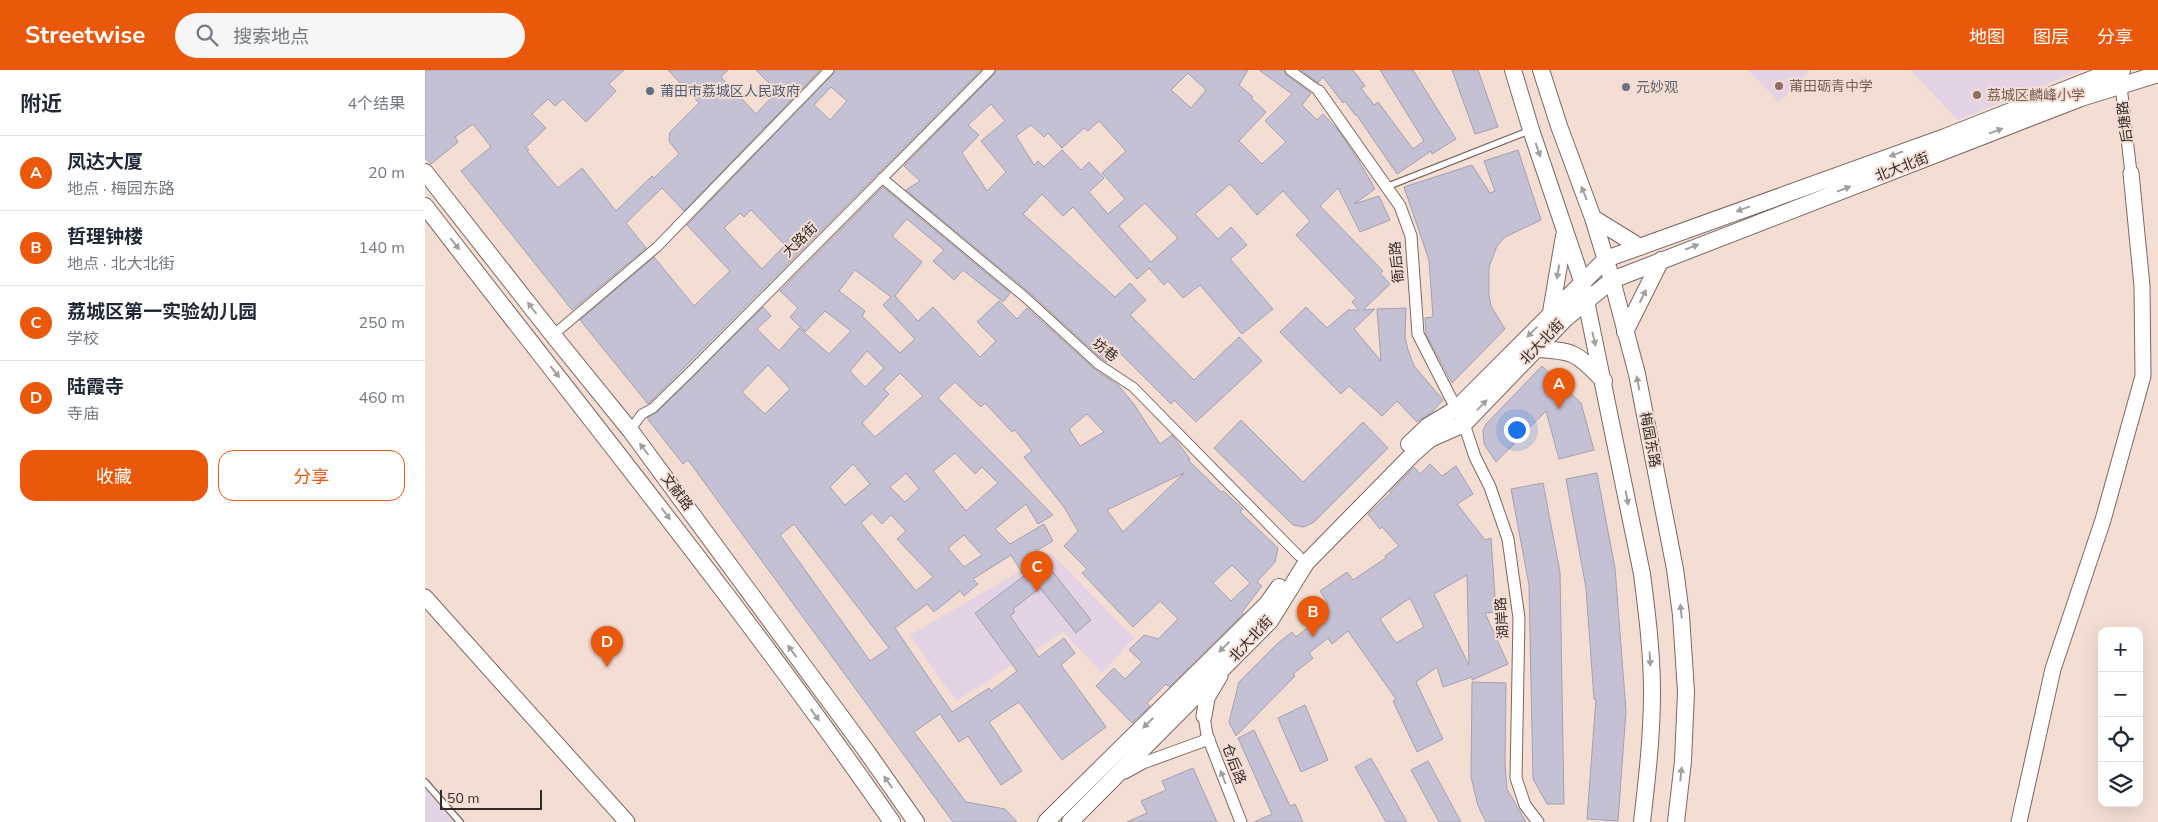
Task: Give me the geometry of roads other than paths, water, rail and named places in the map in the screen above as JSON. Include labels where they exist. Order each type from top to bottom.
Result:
[{"type":"main road","points":[[1513,70],[1531,130],[1582,281],[1642,574],[1648,618],[1652,692],[1649,758],[1642,822]]},
{"type":"main road","name":"梅园东路","points":[[1541,70],[1559,126],[1593,218],[1612,280],[1637,374],[1675,569],[1681,615],[1686,692],[1683,761],[1676,822]]},
{"type":"main road","name":"北大北街","points":[[1070,822],[1270,621],[1306,563],[1414,453],[1460,416],[1536,349],[1585,301],[1612,280],[2081,98],[2120,74]]},
{"type":"main road","name":"北大北街","points":[[1046,822],[1267,604],[1299,556],[1410,443],[1428,426],[1460,416],[1551,312],[1606,259],[1945,137],[2097,77],[2120,74],[2158,74]]},
{"type":"main road","name":"文献路","points":[[425,172],[630,430],[867,752],[916,822]]},
{"type":"main road","name":"文献路","points":[[425,206],[650,492],[824,726],[892,822]]},
{"type":"main road","points":[[1593,218],[1641,247]]},
{"type":"main road","points":[[1551,312],[1565,231]]},
{"type":"main road","points":[[1625,332],[1661,260]]},
{"type":"main road","points":[[1536,349],[1566,351],[1581,358],[1604,381]]},
{"type":"street","points":[[553,335],[657,246],[829,70]]},
{"type":"street","name":"大路街","points":[[630,430],[642,414],[653,408],[689,373],[990,70]]},
{"type":"street","points":[[1290,70],[1319,91]]},
{"type":"street","name":"后塘路","points":[[2120,74],[2131,173]]},
{"type":"street","name":"衙后路","points":[[1319,91],[1400,206],[1411,236],[1418,334],[1460,416]]},
{"type":"street","points":[[2019,822],[2053,669],[2103,520],[2143,376],[2142,286],[2131,173]]},
{"type":"street","name":"坊巷","points":[[882,178],[1026,298],[1098,364],[1133,387],[1299,556]]},
{"type":"street","name":"湖岸路","points":[[1460,416],[1475,457],[1490,487],[1508,539],[1519,618],[1516,778],[1525,805],[1538,822]]},
{"type":"street","points":[[425,597],[627,822]]},
{"type":"street","points":[[1204,716],[1207,698],[1228,663]]},
{"type":"street","name":"仓后路","points":[[1204,716],[1209,739],[1241,822]]},
{"type":"street","points":[[1113,780],[1143,763],[1209,739]]},
{"type":"lane","points":[[1386,187],[1531,130]]},
{"type":"lane","points":[[425,782],[461,822]]},
{"type":"place","name":"莆田砺青中学","points":[[1779,86]]},
{"type":"place","name":"元妙观","points":[[1626,87]]},
{"type":"place","name":"莆田市荔城区人民政府","points":[[650,91]]},
{"type":"place","name":"荔城区麟峰小学","points":[[1977,95]]},
{"type":"place","name":"凤达大厦","points":[[1559,409]]},
{"type":"place","name":"荔城区第一实验幼儿园","points":[[1037,592]]},
{"type":"place","name":"哲理钟楼","points":[[1313,637]]},
{"type":"place","name":"陆霞寺","points":[[607,667]]}]
